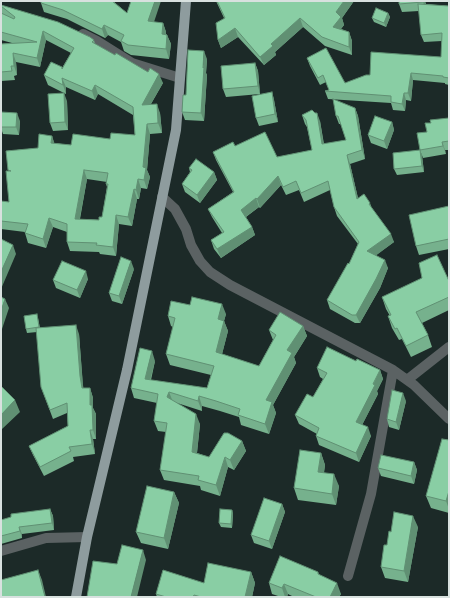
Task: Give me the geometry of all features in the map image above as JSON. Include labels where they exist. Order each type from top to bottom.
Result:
[{"type":"main road","points":[[77,597],[87,537],[127,370],[176,130],[186,1]]},
{"type":"street","points":[[77,32],[97,41],[132,63],[180,78]]},
{"type":"street","points":[[162,197],[175,210],[186,229],[191,245],[200,261],[210,272],[230,285],[393,370],[414,385],[449,419]]},
{"type":"street","points":[[407,380],[449,347]]},
{"type":"street","points":[[348,576],[371,494],[393,370]]},
{"type":"street","points":[[1,551],[46,538],[87,537]]},
{"type":"building","points":[[41,1],[112,1],[127,13],[131,1],[155,1],[148,21],[163,23],[162,34],[167,35],[166,49],[128,45],[121,41],[124,35],[104,25],[102,29],[63,10],[41,3]]},
{"type":"building","points":[[217,1],[344,1],[336,12],[341,17],[333,27],[349,32],[349,47],[322,37],[300,18],[271,44],[273,46],[260,57],[235,28],[218,40],[216,23],[225,18]]},
{"type":"building","points":[[399,1],[423,1],[423,2],[399,4]]},
{"type":"building","points":[[418,4],[449,6],[449,78],[443,76],[411,73],[408,93],[404,93],[402,104],[391,102],[391,96],[325,91],[329,90],[323,75],[318,78],[307,58],[326,48],[345,83],[366,75],[370,75],[371,52],[441,57],[442,33],[421,35]]},
{"type":"building","points":[[1,6],[58,22],[90,37],[94,40],[92,42],[115,55],[116,53],[148,72],[150,68],[159,74],[142,105],[157,104],[158,123],[147,124],[143,167],[146,168],[144,180],[138,179],[136,190],[134,189],[128,217],[116,215],[113,247],[96,245],[97,243],[67,242],[67,224],[49,218],[43,239],[25,233],[28,224],[1,221],[1,201],[9,202],[6,171],[11,171],[8,170],[6,151],[38,148],[39,134],[52,136],[51,143],[71,145],[73,134],[110,139],[111,133],[135,135],[133,107],[95,85],[92,91],[62,78],[63,85],[44,75],[51,62],[62,67],[62,69],[74,48],[43,31],[37,58],[13,53],[14,66],[11,66],[12,71],[1,72],[1,44],[37,42],[1,32],[1,13],[14,19],[15,17]],"holes":[[[84,170],[108,173],[106,184],[108,184],[102,217],[99,217],[99,220],[75,219]]]},
{"type":"building","points":[[376,8],[388,13],[384,23],[372,18]]},
{"type":"building","points":[[188,50],[204,51],[201,113],[182,112],[183,95],[186,95]]},
{"type":"building","points":[[255,63],[258,86],[223,89],[221,66]]},
{"type":"building","points":[[272,92],[275,114],[256,118],[252,96]]},
{"type":"building","points":[[64,93],[65,122],[50,123],[48,94]]},
{"type":"building","points":[[333,99],[355,108],[362,150],[347,155],[357,199],[364,194],[370,203],[369,204],[391,234],[367,251],[385,260],[356,315],[352,315],[327,300],[348,263],[349,264],[359,242],[334,207],[328,181],[301,193],[296,181],[283,187],[278,176],[257,199],[256,198],[241,210],[252,227],[217,249],[211,240],[224,232],[208,209],[234,192],[213,152],[233,142],[235,146],[265,132],[277,157],[312,150],[306,120],[302,115],[312,110],[317,113],[322,144],[346,140],[338,116],[336,116]]},
{"type":"building","points":[[1,112],[17,113],[16,127],[1,127]]},
{"type":"building","points":[[375,116],[392,122],[384,141],[368,135]]},
{"type":"building","points":[[449,118],[449,141],[442,142],[443,146],[420,150],[417,133],[427,132],[425,123],[431,123],[430,120]]},
{"type":"building","points":[[420,150],[422,166],[394,169],[393,153]]},
{"type":"building","points":[[196,159],[214,172],[197,195],[182,184],[192,170],[189,168]]},
{"type":"building","points":[[449,206],[449,239],[416,246],[409,215]]},
{"type":"building","points":[[1,239],[13,245],[1,272]]},
{"type":"building","points":[[437,255],[449,281],[449,297],[416,312],[428,335],[406,346],[397,328],[395,329],[388,316],[391,315],[382,297],[422,278],[419,263]]},
{"type":"building","points":[[121,257],[131,261],[119,296],[109,293]]},
{"type":"building","points":[[62,261],[86,271],[77,290],[53,280]]},
{"type":"building","points":[[1,297],[5,299],[1,311]]},
{"type":"building","points":[[192,297],[222,304],[218,319],[224,321],[216,352],[259,366],[276,335],[269,330],[280,312],[303,326],[287,350],[292,353],[266,400],[272,402],[265,424],[238,415],[240,409],[216,401],[199,396],[198,401],[169,392],[167,397],[196,414],[192,452],[209,457],[224,433],[228,433],[242,441],[230,460],[225,457],[216,485],[198,480],[199,476],[160,470],[167,423],[154,421],[158,394],[131,388],[140,348],[152,351],[145,379],[207,388],[214,366],[166,354],[175,318],[168,316],[171,301],[190,305]]},
{"type":"building","points":[[37,314],[39,327],[26,329],[24,316]]},
{"type":"building","points":[[76,325],[82,388],[90,388],[90,405],[92,405],[93,430],[90,430],[92,444],[69,447],[71,451],[40,467],[29,446],[68,426],[67,403],[50,410],[41,387],[36,328]]},
{"type":"building","points":[[327,347],[356,361],[357,359],[380,370],[373,384],[375,385],[356,422],[368,427],[356,453],[316,436],[319,428],[295,415],[307,394],[313,397],[327,373],[317,368]]},
{"type":"building","points":[[1,386],[15,400],[1,415]]},
{"type":"building","points":[[392,390],[403,393],[396,422],[387,419]]},
{"type":"building","points":[[442,439],[449,440],[449,491],[446,501],[426,496]]},
{"type":"building","points":[[300,450],[321,453],[318,472],[334,474],[332,494],[294,488]]},
{"type":"building","points":[[381,455],[414,462],[411,476],[378,468]]},
{"type":"building","points":[[147,486],[174,492],[164,538],[136,532]]},
{"type":"building","points":[[264,498],[282,504],[269,541],[251,535]]},
{"type":"building","points":[[50,509],[52,523],[19,527],[20,531],[1,536],[1,520],[11,517],[11,514]]},
{"type":"building","points":[[220,509],[232,510],[231,524],[219,523]]},
{"type":"building","points":[[394,512],[413,516],[404,571],[381,567],[384,545],[387,545],[389,531],[391,532]]},
{"type":"building","points":[[122,545],[143,550],[131,597],[87,597],[93,561],[117,564]]},
{"type":"building","points":[[280,556],[318,572],[318,574],[337,583],[330,597],[316,597],[284,584],[282,588],[269,583]]},
{"type":"building","points":[[208,563],[251,572],[245,597],[201,597],[194,595],[193,597],[166,597],[156,594],[163,570],[204,583]]},
{"type":"building","points":[[38,570],[45,597],[1,597],[1,580]]}]
